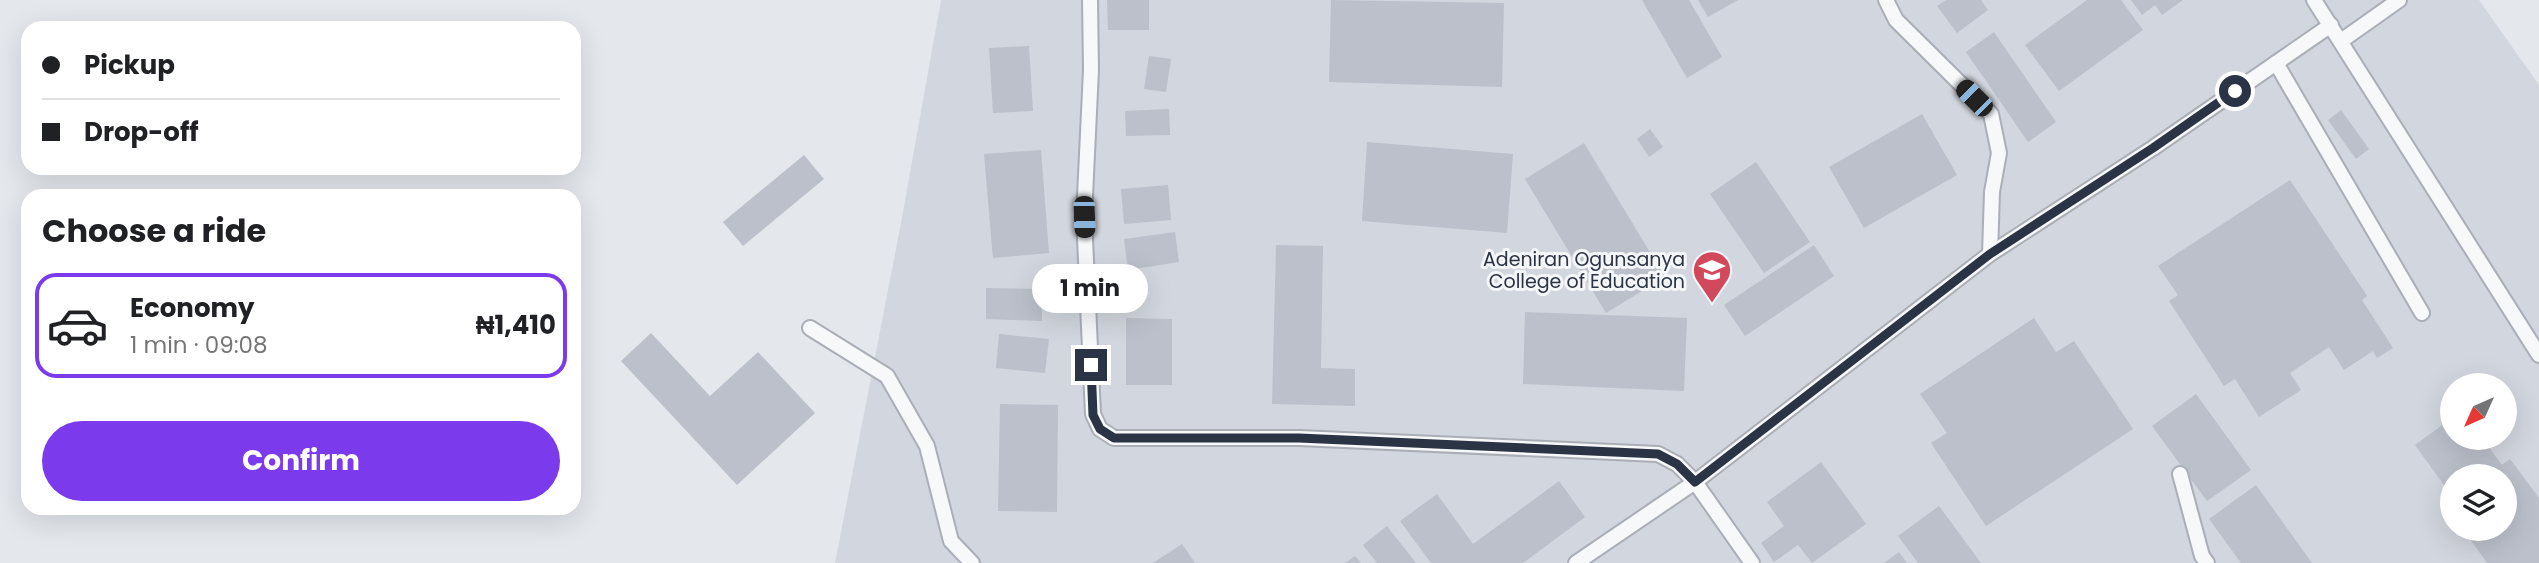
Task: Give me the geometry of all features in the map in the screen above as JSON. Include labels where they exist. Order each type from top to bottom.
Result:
[{"type":"lane","points":[[1090,0],[1091,70],[1084,217],[1093,415],[1100,429],[1114,438],[1299,438],[1658,454],[1677,464],[1695,482],[1752,563]]},
{"type":"lane","points":[[1886,0],[1896,20],[1991,114],[1999,153],[1992,192],[1990,254]]},
{"type":"lane","points":[[2314,0],[2539,355]]},
{"type":"lane","points":[[2342,41],[2399,0]]},
{"type":"lane","points":[[1576,563],[1695,482],[1990,254],[2153,148],[2331,24]]},
{"type":"lane","points":[[2276,63],[2422,313]]},
{"type":"lane","points":[[810,328],[887,376],[927,446],[951,541],[972,563]]},
{"type":"lane","points":[[2180,474],[2202,556],[2207,563]]},
{"type":"shaded area","name":"Adeniran Ogunsanya College of Education","points":[[941,0],[2479,0],[2539,85],[2539,563],[835,563]]},
{"type":"building","points":[[1107,0],[1149,0],[1149,30],[1108,30]]},
{"type":"building","points":[[1331,0],[1504,3],[1502,87],[1329,82]]},
{"type":"building","points":[[1642,0],[1689,0],[1722,57],[1687,78]]},
{"type":"building","points":[[1698,0],[1738,0],[1708,17]]},
{"type":"building","points":[[1946,0],[1981,0],[1988,10],[1957,33],[1937,6]]},
{"type":"building","points":[[2087,0],[2121,0],[2143,30],[2059,91],[2025,45]]},
{"type":"building","points":[[2131,0],[2183,0],[2162,15],[2155,5],[2142,15]]},
{"type":"building","points":[[1994,32],[2056,122],[2028,142],[1966,52]]},
{"type":"building","points":[[1029,46],[1033,111],[993,113],[989,48]]},
{"type":"building","points":[[1149,56],[1171,59],[1166,92],[1144,89]]},
{"type":"building","points":[[1169,109],[1170,135],[1126,136],[1125,111]]},
{"type":"building","points":[[2341,110],[2369,149],[2356,159],[2328,120]]},
{"type":"building","points":[[1922,114],[1957,175],[1864,228],[1829,167]]},
{"type":"building","points":[[1650,129],[1663,147],[1649,157],[1637,139]]},
{"type":"building","points":[[1367,142],[1513,154],[1507,233],[1362,221]]},
{"type":"building","points":[[1584,143],[1665,277],[1606,313],[1525,179]]},
{"type":"building","points":[[1041,150],[1049,253],[993,258],[984,154]]},
{"type":"building","points":[[804,155],[824,179],[743,246],[723,222]]},
{"type":"building","points":[[1756,162],[1810,242],[1764,273],[1710,194]]},
{"type":"building","points":[[2290,180],[2367,296],[2362,300],[2393,348],[2377,358],[2373,351],[2344,370],[2329,347],[2290,373],[2301,390],[2259,417],[2235,379],[2224,386],[2169,301],[2178,295],[2158,266]]},
{"type":"building","points":[[1168,185],[1171,220],[1124,224],[1121,189]]},
{"type":"building","points":[[1175,232],[1179,262],[1128,270],[1124,239]]},
{"type":"building","points":[[1276,245],[1323,246],[1321,368],[1355,369],[1355,406],[1272,404]]},
{"type":"building","points":[[1814,245],[1834,276],[1745,336],[1724,305]]},
{"type":"building","points":[[986,288],[1042,289],[1042,321],[986,319]]},
{"type":"building","points":[[1525,312],[1687,318],[1684,391],[1523,384]]},
{"type":"building","points":[[1126,318],[1172,319],[1172,385],[1126,385]]},
{"type":"building","points":[[2034,318],[2056,352],[2074,341],[2133,429],[1986,526],[1931,443],[1947,433],[1920,394]]},
{"type":"building","points":[[651,333],[710,396],[758,352],[815,413],[737,485],[621,361]]},
{"type":"building","points":[[999,334],[1049,339],[1045,373],[996,368]]},
{"type":"building","points":[[2196,394],[2251,470],[2207,501],[2152,426]]},
{"type":"building","points":[[1000,404],[1058,405],[1057,512],[998,511]]},
{"type":"building","points":[[2440,427],[2440,450],[2491,450],[2501,464],[2440,464],[2440,479],[2415,445]]},
{"type":"building","points":[[1821,462],[1866,524],[1812,563],[1798,545],[1774,562],[1761,543],[1784,526],[1767,502]]},
{"type":"building","points":[[2517,468],[2539,498],[2539,563],[2487,563],[2471,541],[2517,541]]},
{"type":"building","points":[[1559,481],[1585,517],[1523,563],[1431,563],[1400,521],[1437,494],[1473,544]]},
{"type":"building","points":[[2256,485],[2312,563],[2241,563],[2209,519]]},
{"type":"building","points":[[1939,506],[1981,563],[1918,563],[1898,536]]},
{"type":"building","points":[[1387,526],[1416,563],[1377,563],[1363,545]]},
{"type":"building","points":[[1182,544],[1195,563],[1153,563]]},
{"type":"building","points":[[1899,552],[1907,563],[1884,563]]},
{"type":"building","points":[[1355,556],[1361,563],[1345,563]]},
{"type":"place","name":"Adeniran Ogunsanya College of Education","points":[[1712,304]]},
{"type":"route","points":[[1091,365],[1093,415],[1100,429],[1114,438],[1299,438],[1658,454],[1677,464],[1695,482],[1990,254],[2235,91]]}]
